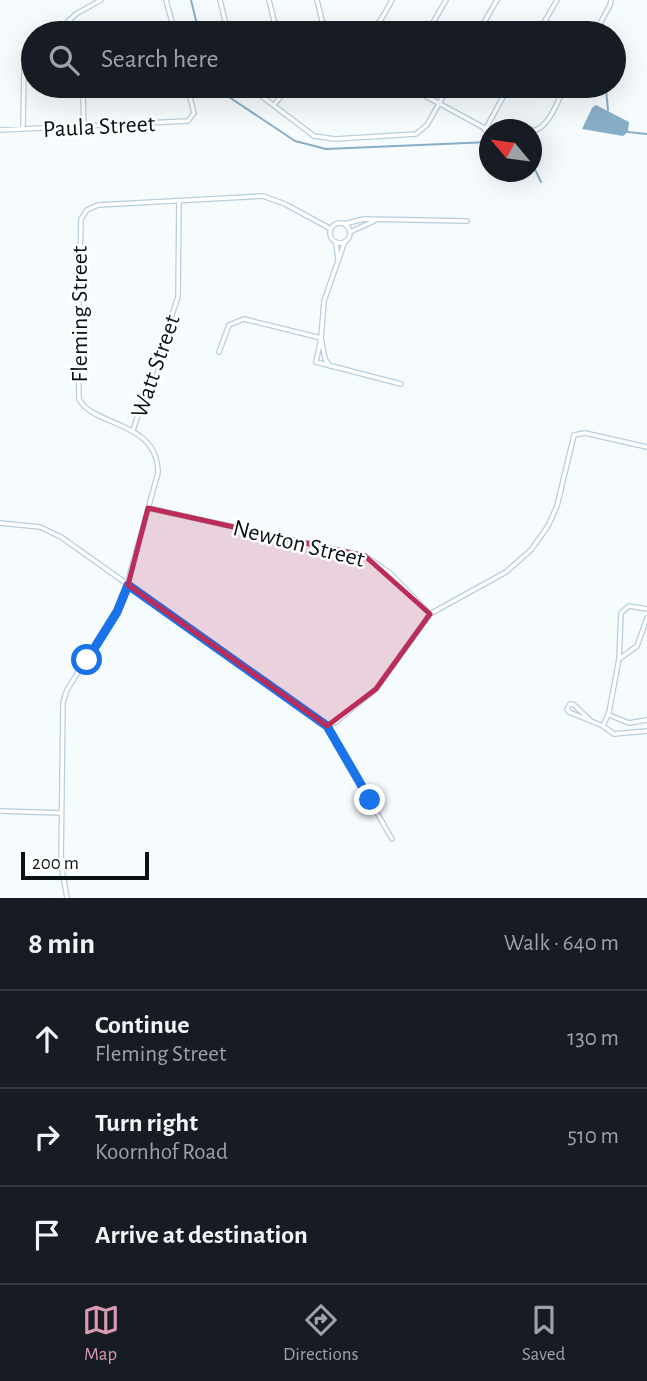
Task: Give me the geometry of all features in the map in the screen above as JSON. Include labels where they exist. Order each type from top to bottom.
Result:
[{"type":"street","points":[[69,21],[101,0]]},
{"type":"street","points":[[166,0],[171,21]]},
{"type":"street","points":[[220,0],[225,21]]},
{"type":"street","points":[[269,0],[274,21]]},
{"type":"street","points":[[317,0],[323,21]]},
{"type":"street","points":[[380,21],[392,0]]},
{"type":"street","points":[[434,21],[446,0]]},
{"type":"street","points":[[485,21],[497,0]]},
{"type":"street","points":[[545,21],[557,0]]},
{"type":"street","points":[[601,21],[611,0]]},
{"type":"street","points":[[23,129],[24,98]]},
{"type":"street","points":[[83,98],[84,126]]},
{"type":"street","name":"Paula Street","points":[[0,130],[186,122],[192,119],[194,113],[190,98]]},
{"type":"street","points":[[264,98],[320,138],[416,134],[422,130],[442,98]]},
{"type":"street","points":[[274,105],[280,98]]},
{"type":"street","points":[[428,98],[479,126]]},
{"type":"street","points":[[492,119],[503,98]]},
{"type":"street","points":[[542,126],[559,98]]},
{"type":"street","name":"Fleming Street","points":[[66,898],[61,864],[62,715],[65,696],[117,612],[128,585],[158,476],[155,454],[133,430],[90,411],[82,406],[79,399],[80,221],[88,210],[98,205],[263,196],[331,229]]},
{"type":"street","name":"Watt Street","points":[[133,430],[176,302],[179,201]]},
{"type":"street","points":[[338,261],[336,242],[331,236],[331,229],[336,224],[364,219],[467,221]]},
{"type":"street","points":[[376,220],[349,232],[345,241],[324,301],[316,362],[401,384]]},
{"type":"street","points":[[344,224],[349,232]]},
{"type":"street","points":[[336,242],[345,241]]},
{"type":"street","points":[[219,352],[229,325],[244,319],[321,338]]},
{"type":"street","points":[[321,338],[324,356],[331,367]]},
{"type":"street","points":[[327,726],[336,722],[376,690],[430,614],[506,572],[535,545],[555,513],[571,439],[576,434],[585,433],[647,447]]},
{"type":"street","name":"Newton Street","points":[[148,508],[365,556],[390,573],[430,614]]},
{"type":"street","points":[[0,523],[33,525],[47,529],[82,551],[327,726],[392,839]]},
{"type":"street","points":[[603,726],[608,715],[618,659],[621,613],[629,606],[647,609]]},
{"type":"street","points":[[618,659],[630,652],[639,642],[647,618]]},
{"type":"street","points":[[620,645],[630,652]]},
{"type":"street","points":[[590,720],[570,704],[567,709],[569,712],[616,734],[647,731]]},
{"type":"street","points":[[608,715],[629,723],[647,720]]},
{"type":"street","points":[[0,811],[61,813]]},
{"type":"highlighted area","points":[[148,508],[365,556],[430,614],[376,689],[327,726],[128,585]]},
{"type":"water","points":[[596,105],[629,122],[628,132],[623,136],[582,129]]},
{"type":"waterway","points":[[191,0],[196,21]]},
{"type":"waterway","points":[[230,98],[295,141],[326,149],[479,142]]},
{"type":"waterway","points":[[607,98],[608,110]]},
{"type":"waterway","points":[[628,132],[647,134]]},
{"type":"route","points":[[87,660],[117,612],[128,585],[327,726],[370,800]]}]
